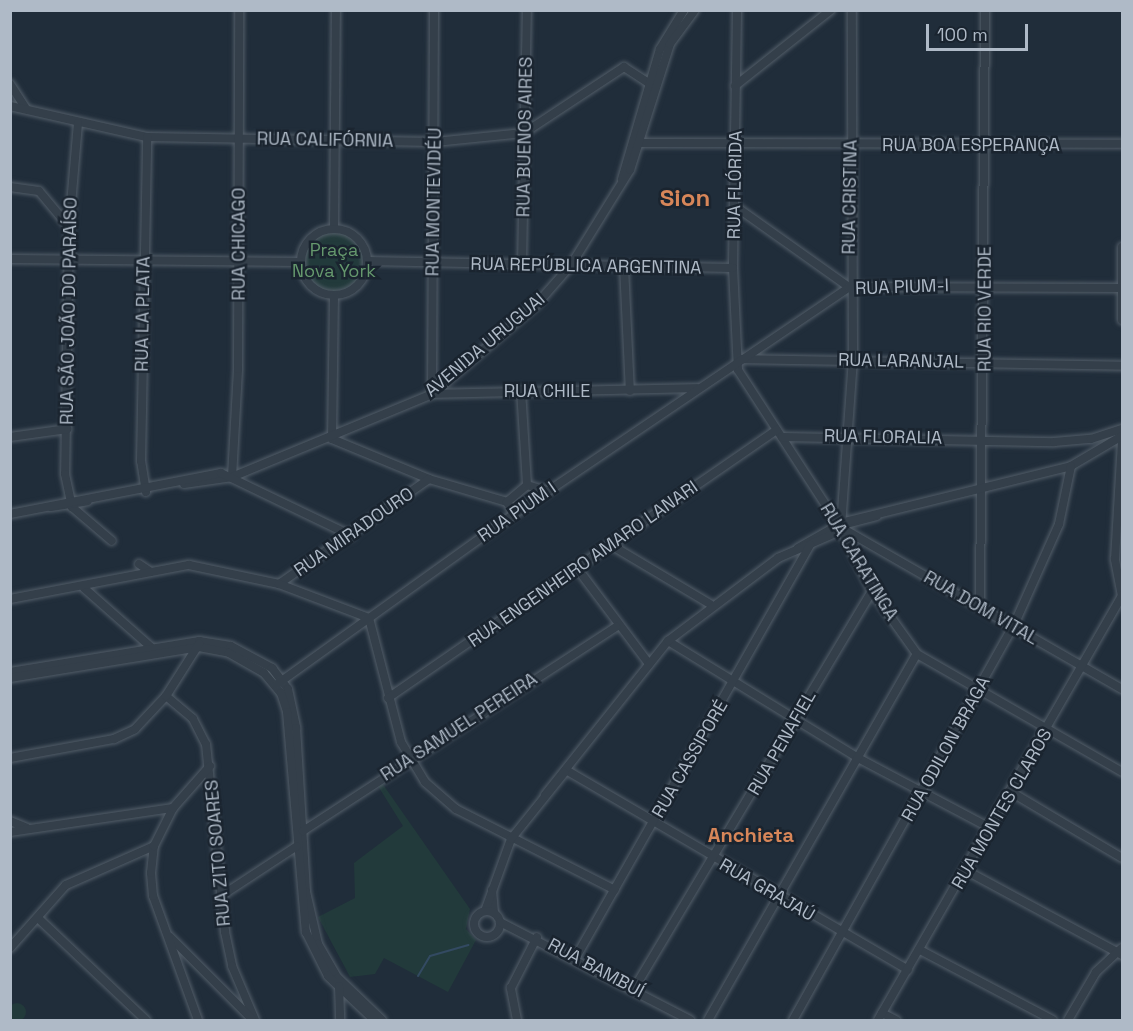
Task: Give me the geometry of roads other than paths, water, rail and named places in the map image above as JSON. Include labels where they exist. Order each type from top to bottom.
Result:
[{"type":"street","name":"RUA CHICAGO","points":[[232,477],[238,260],[239,10]]},
{"type":"street","points":[[334,228],[336,10]]},
{"type":"street","name":"RUA MONTEVIDÉU","points":[[432,394],[434,10]]},
{"type":"street","name":"RUA BUENOS AIRES","points":[[522,264],[527,10]]},
{"type":"street","name":"AVENIDA URUGUAI","points":[[622,181],[649,83],[668,27],[684,10]]},
{"type":"street","name":"AVENIDA URUGUAI","points":[[10,514],[146,492],[221,473],[232,477],[332,439],[432,394],[536,305],[572,265],[622,181],[639,143],[677,28],[695,10]]},
{"type":"street","name":"RUA FLÓRIDA","points":[[736,10],[733,268],[738,358]]},
{"type":"street","points":[[735,86],[831,10]]},
{"type":"street","name":"RUA CRISTINA","points":[[840,527],[851,435],[853,360],[849,288],[852,10]]},
{"type":"street","name":"RUA RIO VERDE","points":[[980,607],[985,440],[984,285],[987,146],[985,10]]},
{"type":"street","points":[[649,83],[641,73],[664,64]]},
{"type":"street","name":"RUA CALIFÓRNIA","points":[[10,106],[147,137],[435,142],[524,133],[624,68],[641,73]]},
{"type":"street","points":[[10,84],[26,109]]},
{"type":"street","name":"RUA SÃO JOÃO DO PARAÍSO","points":[[71,504],[67,429],[69,227],[78,123]]},
{"type":"street","name":"RUA LA PLATA","points":[[146,492],[141,461],[147,137]]},
{"type":"street","name":"RUA BOA ESPERANÇA","points":[[639,143],[987,146],[1122,144]]},
{"type":"street","points":[[10,187],[39,191],[69,227]]},
{"type":"street","points":[[735,206],[849,288]]},
{"type":"street","points":[[334,228],[354,235],[367,261],[358,285],[334,295],[310,285],[300,262],[310,237],[334,228]]},
{"type":"street","points":[[1122,247],[1122,320]]},
{"type":"street","points":[[10,259],[300,262]]},
{"type":"street","name":"RUA REPÚBLICA ARGENTINA","points":[[367,261],[733,268]]},
{"type":"street","points":[[624,266],[630,391]]},
{"type":"street","name":"RUA PIUM-I","points":[[749,356],[849,288],[984,285],[1122,288]]},
{"type":"street","points":[[334,295],[332,439],[429,479],[507,502],[514,514]]},
{"type":"street","name":"RUA LARANJAL","points":[[738,358],[749,356],[1122,366]]},
{"type":"street","name":"RUA PIUM I","points":[[298,668],[504,520],[699,388],[738,358]]},
{"type":"street","name":"RUA CARATINGA","points":[[738,358],[738,370],[840,527],[872,591],[917,654],[1122,772]]},
{"type":"street","name":"RUA CHILE","points":[[432,394],[521,390],[630,391],[699,388]]},
{"type":"street","points":[[521,390],[527,485]]},
{"type":"street","points":[[663,390],[673,406]]},
{"type":"street","points":[[492,882],[494,912],[500,921],[496,933],[482,935],[474,922],[485,911],[492,882],[511,839],[587,740],[668,641],[710,604],[798,548],[840,527],[878,515],[1071,466],[1122,428]]},
{"type":"street","name":"RUA FLORALIA","points":[[779,434],[1073,441],[1122,428]]},
{"type":"street","points":[[10,437],[67,429]]},
{"type":"street","name":"RUA ENGENHEIRO AMARO LANARI","points":[[388,698],[611,545],[779,434]]},
{"type":"street","points":[[1088,452],[1122,436]]},
{"type":"street","points":[[1122,441],[1115,559],[1122,595]]},
{"type":"street","name":"RUA ODILON BRAGA","points":[[793,1020],[1013,627],[1059,524],[1071,466]]},
{"type":"street","points":[[232,477],[352,536]]},
{"type":"street","name":"RUA MIRADOURO","points":[[279,584],[352,536],[429,479]]},
{"type":"street","points":[[527,485],[548,491]]},
{"type":"street","points":[[504,520],[507,502],[527,485]]},
{"type":"street","points":[[71,504],[112,541]]},
{"type":"street","points":[[798,548],[810,545],[840,527]]},
{"type":"street","name":"RUA DOM VITAL","points":[[840,527],[1122,689]]},
{"type":"street","points":[[611,545],[710,604]]},
{"type":"street","name":"RUA CASSIPORÉ","points":[[576,957],[810,545]]},
{"type":"street","points":[[798,548],[802,561]]},
{"type":"street","points":[[1115,559],[1122,571]]},
{"type":"street","points":[[139,564],[151,572]]},
{"type":"street","points":[[10,599],[84,588],[151,572],[197,566],[279,584],[369,618],[388,698],[408,759],[456,809],[615,890]]},
{"type":"street","points":[[577,568],[616,627],[649,664]]},
{"type":"street","points":[[84,588],[152,648]]},
{"type":"street","name":"RUA PENAFIEL","points":[[635,987],[715,860],[872,591]]},
{"type":"street","name":"RUA MONTES CLAROS","points":[[880,1017],[1084,668],[1122,595]]},
{"type":"street","name":"RUA SAMUEL PEREIRA","points":[[303,831],[408,759],[616,627]]},
{"type":"street","points":[[668,641],[858,758],[990,828]]},
{"type":"street","points":[[10,758],[114,739],[135,729],[166,696],[199,644]]},
{"type":"street","points":[[10,672],[152,648],[199,644],[253,655],[283,679],[288,689],[296,728],[310,916],[321,953],[339,978],[382,1020]]},
{"type":"street","points":[[10,678],[138,657],[199,644],[244,659],[276,685],[288,712],[297,846],[306,932],[339,987],[374,1020]]},
{"type":"street","points":[[138,657],[152,648]]},
{"type":"street","points":[[708,1020],[782,897],[917,654]]},
{"type":"street","points":[[276,685],[298,668]]},
{"type":"street","points":[[288,689],[298,668]]},
{"type":"street","name":"RUA ZITO SOARES","points":[[166,696],[193,719],[210,766],[232,966],[254,1020]]},
{"type":"street","points":[[545,795],[587,740]]},
{"type":"street","points":[[198,1020],[153,896],[154,846],[173,808],[210,766]]},
{"type":"street","name":"RUA GRAJAÚ","points":[[566,770],[654,821],[715,860],[908,970]]},
{"type":"street","points":[[1011,792],[1122,858]]},
{"type":"street","points":[[10,832],[173,808]]},
{"type":"street","points":[[10,821],[28,829]]},
{"type":"street","points":[[10,948],[66,885],[154,846]]},
{"type":"street","points":[[224,894],[297,846]]},
{"type":"street","points":[[965,870],[1121,951],[1096,972],[1068,1020]]},
{"type":"street","points":[[485,911],[494,912]]},
{"type":"street","points":[[38,918],[146,1020]]},
{"type":"street","name":"RUA BAMBUÍ","points":[[500,921],[537,937],[635,987],[690,1020]]},
{"type":"street","points":[[169,936],[254,1020]]},
{"type":"street","points":[[517,1020],[511,988],[537,937]]},
{"type":"street","points":[[920,950],[1053,1020]]},
{"type":"street","points":[[339,978],[340,1020]]},
{"type":"street","points":[[880,1017],[896,1020]]},
{"type":"waterway","points":[[418,976],[430,956],[468,945]]},
{"type":"district","name":"Sion","points":[[685,198]]},
{"type":"district","name":"Anchieta","points":[[751,835]]},
{"type":"park label","name":"Praça Nova York","points":[[334,261]]}]
